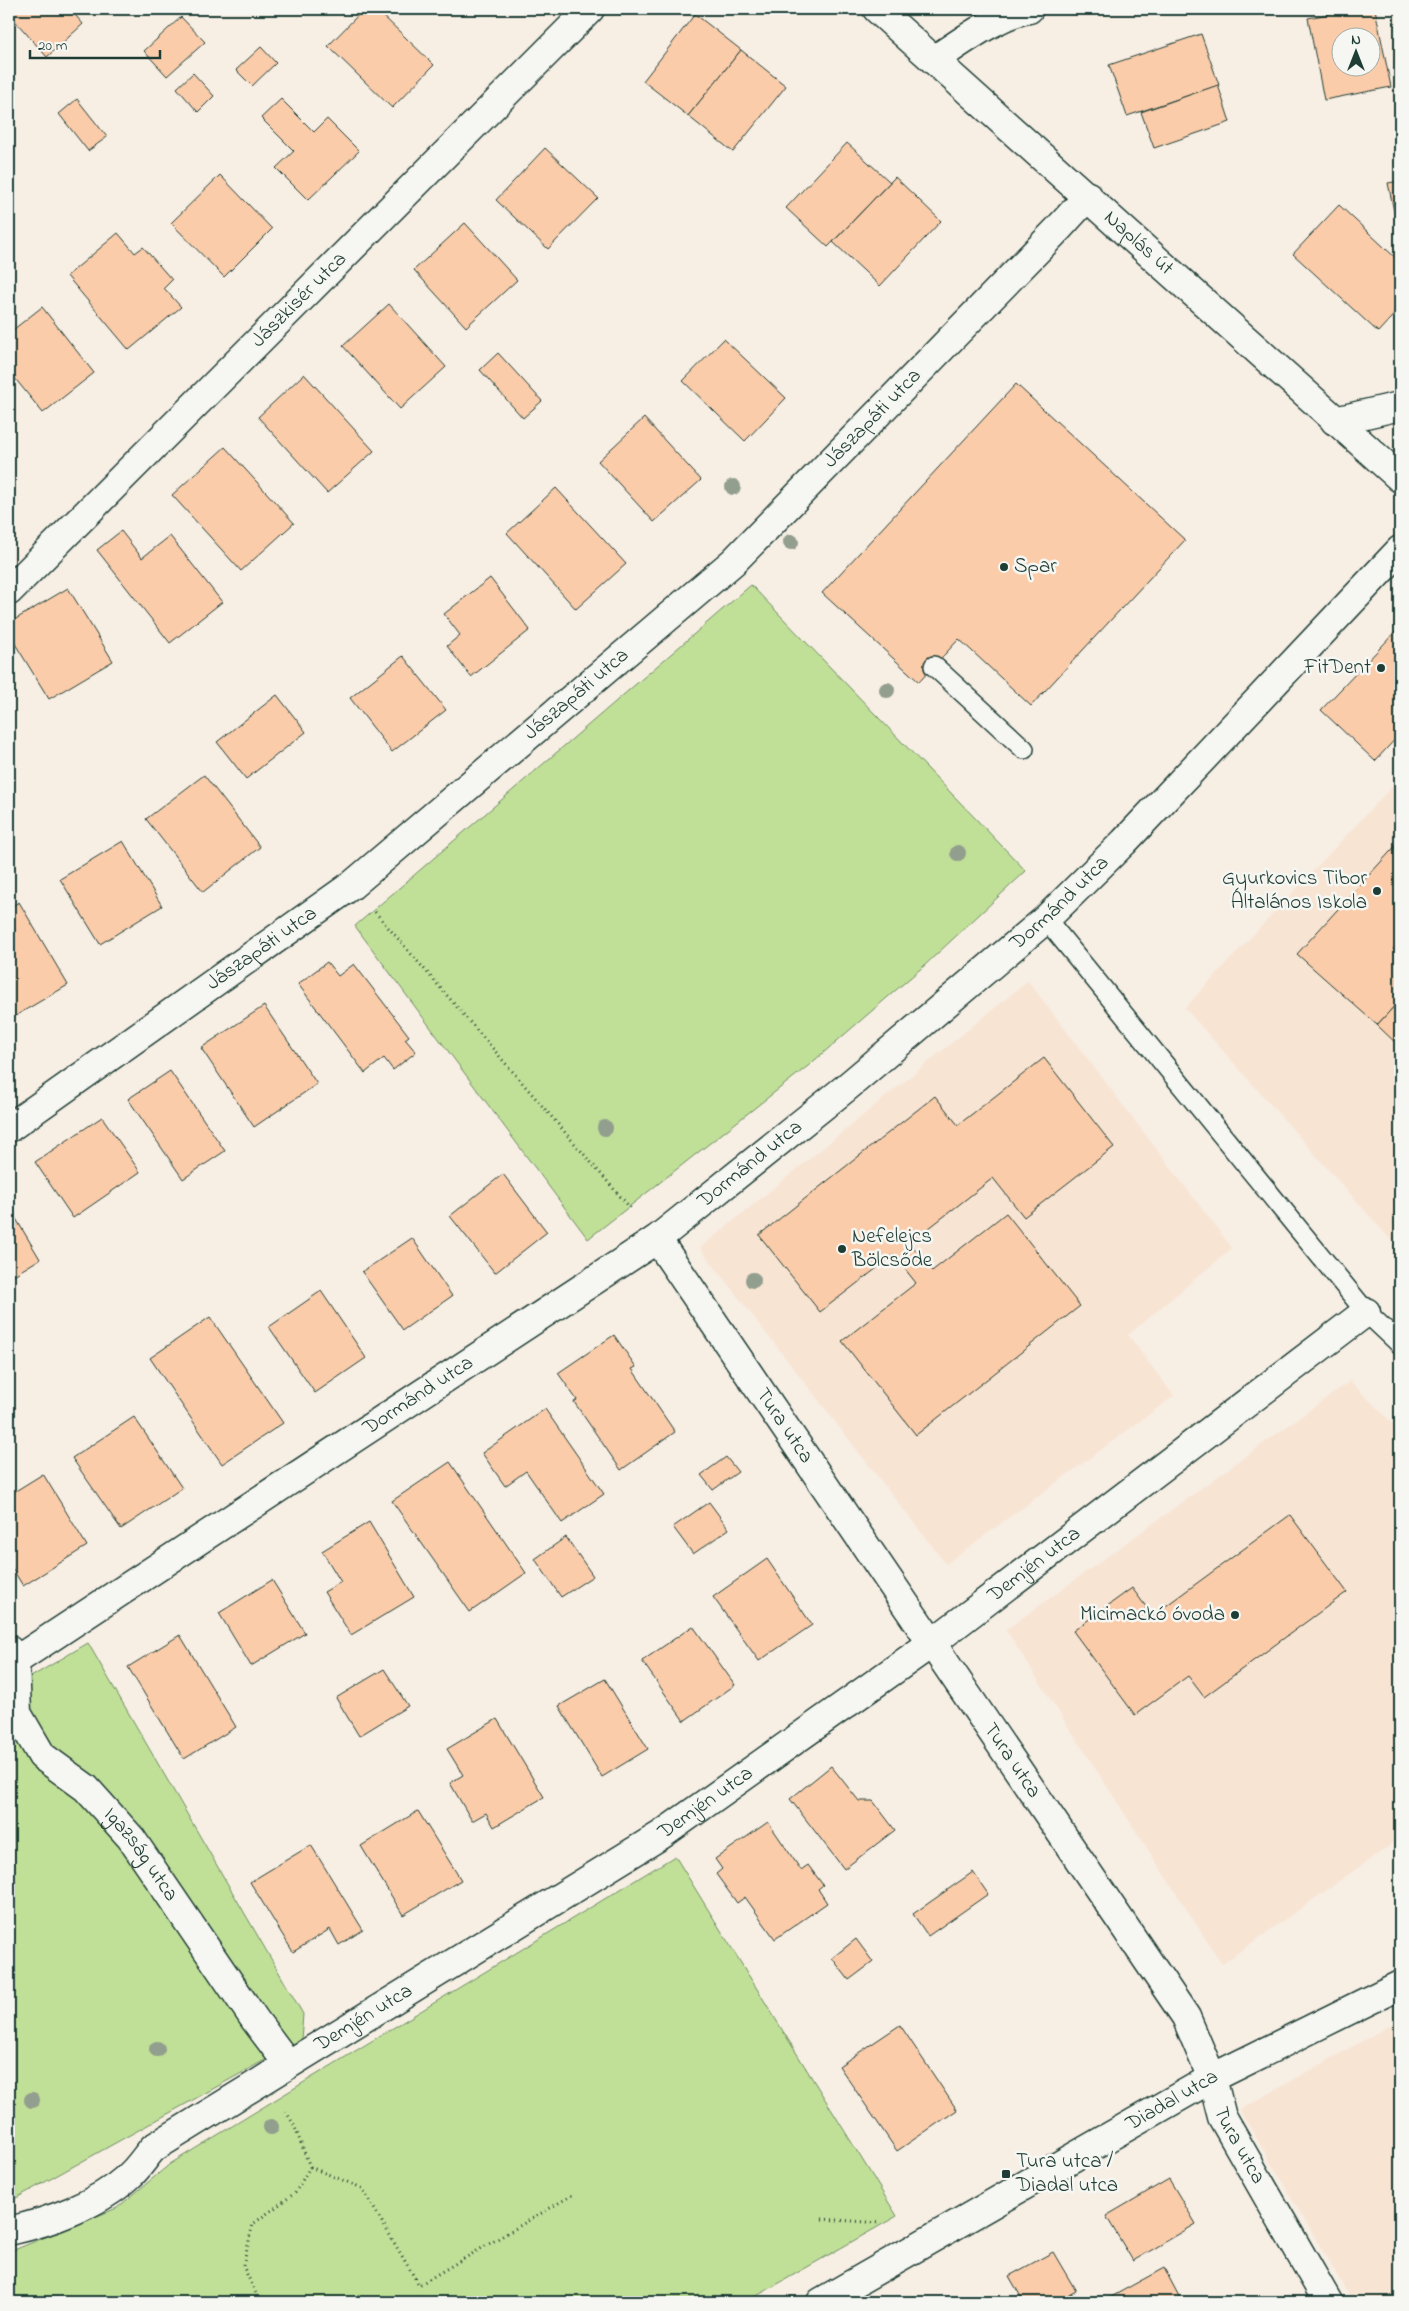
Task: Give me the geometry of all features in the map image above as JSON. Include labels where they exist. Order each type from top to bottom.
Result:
[{"type":"street","name":"Jászkisér utca","points":[[9,591],[590,9]]},
{"type":"street","name":"Naplás út","points":[[877,9],[1088,196],[1400,478]]},
{"type":"street","points":[[934,60],[980,30],[1019,11],[1029,9]]},
{"type":"street","name":"Jászapáti utca","points":[[9,1128],[352,885],[733,562],[1088,196]]},
{"type":"street","points":[[1335,421],[1400,406]]},
{"type":"street","name":"Dormánd utca","points":[[11,1658],[657,1239],[847,1087],[1046,919],[1124,842],[1400,550]]},
{"type":"street","name":"Tura utca","points":[[657,1239],[1186,2017],[1212,2078],[1222,2118],[1328,2302]]},
{"type":"street","name":"Demjén utca","points":[[9,2231],[37,2224],[87,2204],[128,2177],[153,2148],[661,1835],[932,1643],[1366,1312]]},
{"type":"street","name":"Igazság utca","points":[[11,1658],[17,1713],[42,1756],[86,1788],[131,1838],[255,2020],[288,2064]]},
{"type":"street","name":"Diadal utca","points":[[821,2302],[1212,2078],[1400,1985]]},
{"type":"lane","points":[[934,666],[1024,749]]},
{"type":"lane","points":[[1046,919],[1366,1312],[1400,1344]]},
{"type":"path","points":[[352,885],[657,1239]]},
{"type":"path","points":[[265,2078],[294,2125],[310,2166],[362,2188],[419,2285],[574,2194]]},
{"type":"path","points":[[260,2302],[243,2266],[253,2224],[296,2193],[310,2166]]},
{"type":"path","points":[[822,2219],[865,2222]]},
{"type":"shaded area","points":[[1400,778],[1400,1250],[1185,1008]]},
{"type":"shaded area","points":[[1028,981],[1232,1248],[1128,1335],[1174,1396],[946,1564],[700,1248]]},
{"type":"shaded area","points":[[1350,1381],[1400,1431],[1400,1838],[1222,1964],[1006,1630]]},
{"type":"shaded area","points":[[1400,2020],[1400,2302],[1353,2302],[1240,2110]]},
{"type":"green space","points":[[751,585],[1026,871],[925,965],[808,1066],[588,1239],[355,926]]},
{"type":"green space","points":[[88,1643],[303,2014],[301,2040],[9,2202],[9,1690]]},
{"type":"green space","points":[[675,1856],[897,2216],[746,2302],[9,2302],[9,2252],[117,2208],[170,2164]]},
{"type":"building","points":[[9,9],[70,9],[83,24],[47,57],[9,14]]},
{"type":"building","points":[[364,9],[376,9],[434,65],[392,108],[328,46]]},
{"type":"building","points":[[1354,9],[1375,9],[1379,28],[1332,28],[1332,78],[1382,78],[1382,43],[1391,87],[1324,100],[1308,18]]},
{"type":"building","points":[[695,14],[741,50],[688,116],[643,81]]},
{"type":"building","points":[[181,17],[205,42],[167,76],[144,51]]},
{"type":"building","points":[[1201,34],[1219,85],[1127,116],[1109,65]]},
{"type":"building","points":[[261,47],[276,63],[252,86],[236,70]]},
{"type":"building","points":[[741,50],[786,86],[733,152],[688,116]]},
{"type":"building","points":[[193,73],[214,96],[198,112],[177,88]]},
{"type":"building","points":[[1218,85],[1230,122],[1154,148],[1141,112]]},
{"type":"building","points":[[77,99],[107,137],[88,151],[59,114]]},
{"type":"building","points":[[281,99],[314,132],[327,119],[359,151],[308,200],[276,168],[294,151],[261,118]]},
{"type":"building","points":[[847,143],[890,182],[828,247],[786,208]]},
{"type":"building","points":[[545,148],[598,198],[548,249],[496,200]]},
{"type":"building","points":[[220,175],[272,229],[224,277],[171,223]]},
{"type":"building","points":[[895,177],[941,221],[880,286],[833,242]]},
{"type":"building","points":[[1400,181],[1400,220],[1396,221],[1388,183]]},
{"type":"building","points":[[1339,205],[1400,262],[1400,308],[1378,332],[1293,254]]},
{"type":"building","points":[[465,223],[517,280],[466,327],[414,270]]},
{"type":"building","points":[[118,233],[135,253],[143,247],[172,280],[164,288],[181,307],[129,350],[67,276]]},
{"type":"building","points":[[389,304],[446,367],[400,409],[343,346]]},
{"type":"building","points":[[42,307],[94,373],[43,413],[9,371],[9,333]]},
{"type":"building","points":[[724,339],[786,398],[745,441],[683,381]]},
{"type":"building","points":[[498,353],[542,401],[523,418],[480,370]]},
{"type":"building","points":[[304,374],[374,451],[327,493],[258,417]]},
{"type":"building","name":"Spar","points":[[1016,384],[1185,540],[1031,706],[959,639],[919,682],[822,593]]},
{"type":"building","points":[[644,418],[701,480],[654,522],[598,461]]},
{"type":"building","points":[[225,447],[294,523],[241,571],[172,495]]},
{"type":"building","points":[[556,488],[626,564],[576,609],[507,533]]},
{"type":"building","points":[[121,531],[142,558],[170,536],[222,602],[170,643],[97,550]]},
{"type":"building","points":[[490,578],[530,630],[471,677],[447,646],[460,635],[444,614]]},
{"type":"building","points":[[68,588],[113,661],[49,699],[9,634],[9,623]]},
{"type":"building","name":"FitDent","points":[[1400,627],[1400,734],[1375,761],[1321,710]]},
{"type":"building","points":[[403,656],[446,710],[392,752],[350,698]]},
{"type":"building","points":[[277,695],[306,732],[246,779],[217,742]]},
{"type":"building","points":[[204,775],[260,847],[203,892],[146,819]]},
{"type":"building","points":[[123,841],[162,906],[100,944],[60,879]]},
{"type":"building","name":"Gyurkovics Tibor Általános Iskola","points":[[1400,841],[1400,941],[1393,949],[1400,956],[1400,1000],[1377,1025],[1297,954]]},
{"type":"building","points":[[19,902],[68,985],[10,1019],[9,908]]},
{"type":"building","points":[[327,962],[338,976],[354,964],[409,1036],[405,1039],[416,1052],[393,1070],[384,1058],[365,1073],[298,984]]},
{"type":"building","points":[[1400,1000],[1400,1047],[1377,1025]]},
{"type":"building","points":[[264,1006],[317,1084],[254,1127],[201,1048]]},
{"type":"building","name":"Nefelejcs Bölcsőde","points":[[1044,1058],[1114,1147],[1024,1217],[993,1178],[910,1243],[932,1271],[1006,1213],[1080,1306],[916,1435],[842,1341],[916,1283],[894,1255],[820,1312],[759,1235],[935,1096],[958,1125]]},
{"type":"building","points":[[170,1071],[225,1151],[183,1179],[128,1099]]},
{"type":"building","points":[[102,1117],[140,1172],[73,1218],[35,1162]]},
{"type":"building","points":[[503,1174],[547,1232],[495,1273],[450,1216]]},
{"type":"building","points":[[9,1207],[40,1259],[9,1278]]},
{"type":"building","points":[[412,1238],[452,1296],[403,1330],[362,1272]]},
{"type":"building","points":[[321,1291],[366,1358],[315,1393],[269,1327]]},
{"type":"building","points":[[210,1317],[283,1423],[222,1464],[150,1358]]},
{"type":"building","points":[[614,1335],[636,1367],[632,1369],[675,1432],[621,1470],[574,1402],[577,1400],[558,1373]]},
{"type":"building","points":[[545,1409],[604,1494],[562,1523],[526,1471],[505,1486],[482,1453]]},
{"type":"building","points":[[134,1417],[182,1488],[121,1529],[72,1458]]},
{"type":"building","points":[[726,1457],[738,1472],[713,1490],[701,1475]]},
{"type":"building","points":[[450,1462],[526,1573],[470,1612],[392,1501]]},
{"type":"building","points":[[43,1474],[87,1546],[23,1586],[9,1563],[9,1495]]},
{"type":"building","points":[[709,1502],[729,1529],[693,1554],[673,1527]]},
{"type":"building","name":"Micimackó óvoda","points":[[1290,1515],[1347,1592],[1204,1697],[1188,1676],[1135,1715],[1073,1631],[1132,1588],[1147,1608],[1142,1611],[1148,1619]]},
{"type":"building","points":[[369,1522],[414,1597],[351,1635],[324,1592],[341,1582],[322,1551]]},
{"type":"building","points":[[566,1537],[593,1576],[561,1597],[535,1559]]},
{"type":"building","points":[[767,1559],[812,1625],[759,1661],[713,1597]]},
{"type":"building","points":[[272,1580],[305,1633],[251,1666],[219,1613]]},
{"type":"building","points":[[693,1626],[735,1685],[684,1721],[642,1661]]},
{"type":"building","points":[[180,1635],[236,1727],[184,1759],[128,1667]]},
{"type":"building","points":[[384,1669],[408,1706],[359,1736],[336,1698]]},
{"type":"building","points":[[605,1679],[648,1749],[602,1777],[559,1706]]},
{"type":"building","points":[[497,1719],[544,1797],[494,1827],[486,1813],[472,1821],[450,1783],[463,1775],[447,1749]]},
{"type":"building","points":[[831,1766],[859,1801],[873,1801],[895,1830],[844,1869],[790,1799]]},
{"type":"building","points":[[418,1811],[461,1880],[403,1915],[361,1846]]},
{"type":"building","points":[[768,1822],[801,1870],[808,1865],[823,1885],[818,1889],[827,1903],[775,1939],[745,1897],[737,1903],[716,1874],[722,1869],[715,1859]]},
{"type":"building","points":[[311,1845],[363,1930],[339,1945],[330,1929],[293,1952],[250,1882]]},
{"type":"building","points":[[973,1872],[988,1894],[928,1936],[913,1914]]},
{"type":"building","points":[[856,1939],[873,1962],[849,1980],[832,1958]]},
{"type":"building","points":[[900,2025],[957,2110],[897,2151],[839,2066]]},
{"type":"building","points":[[1169,2179],[1196,2224],[1133,2261],[1106,2216]]},
{"type":"building","points":[[1053,2252],[1076,2291],[1056,2302],[1024,2302],[1009,2276]]},
{"type":"building","points":[[1164,2268],[1182,2302],[1102,2302]]},
{"type":"place","name":"Spar","points":[[1004,567]]},
{"type":"place","name":"FitDent","points":[[1381,668]]},
{"type":"place","name":"Gyurkovics Tibor Általános Iskola","points":[[1377,891]]},
{"type":"place","name":"Nefelejcs Bölcsőde","points":[[842,1249]]},
{"type":"place","name":"Micimackó óvoda","points":[[1235,1615]]},
{"type":"place","name":"Tura utca / Diadal utca","points":[[1006,2174]]}]
